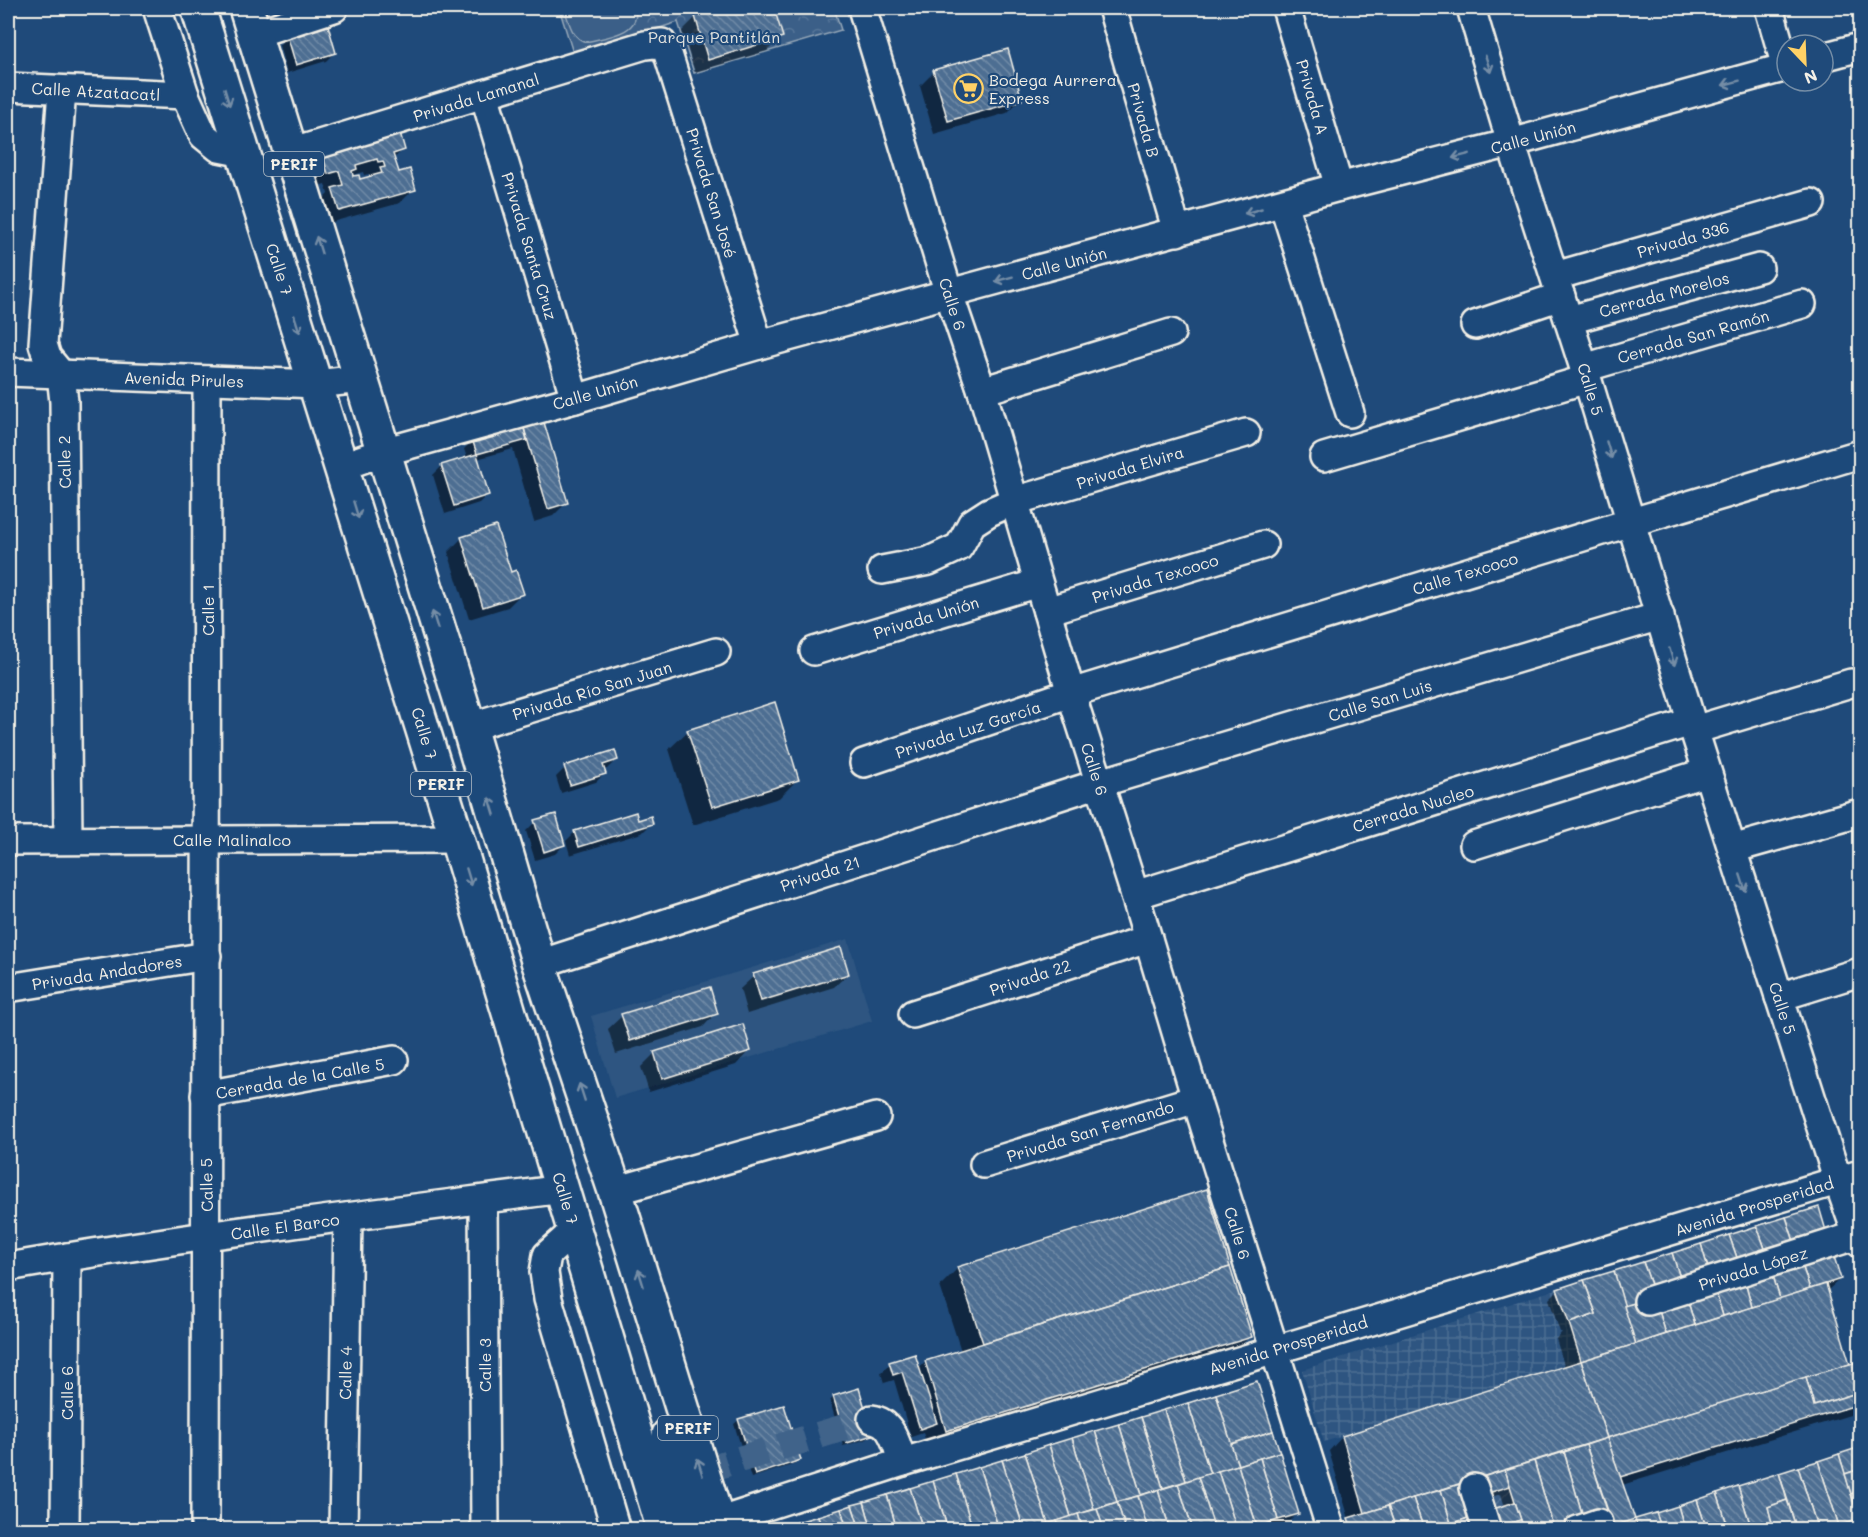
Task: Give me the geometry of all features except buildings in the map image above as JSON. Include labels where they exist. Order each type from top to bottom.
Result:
[{"type":"main road","points":[[187,8],[209,42]]},
{"type":"main road","name":"Calle 7","points":[[198,8],[343,466],[457,839],[663,1530]]},
{"type":"main road","name":"PERIF","points":[[250,21],[469,727],[539,964],[615,1191],[659,1334],[709,1527]]},
{"type":"main road","points":[[659,1334],[663,1410],[709,1527]]},
{"type":"street","points":[[157,8],[185,95],[203,135],[219,148],[244,153]]},
{"type":"street","points":[[250,21],[334,8]]},
{"type":"street","name":"Calle 6","points":[[862,8],[949,294],[982,391],[1071,693],[1274,1349],[1322,1527]]},
{"type":"street","name":"Privada B","points":[[1112,8],[1177,232]]},
{"type":"street","name":"Privada A","points":[[1286,8],[1339,187]]},
{"type":"street","name":"Calle 5","points":[[1471,8],[1511,143],[1586,373],[1693,726],[1779,997],[1849,1177],[1858,1229]]},
{"type":"street","points":[[1769,8],[1777,33]]},
{"type":"street","name":"Privada Lamanal","points":[[290,153],[645,45],[662,43]]},
{"type":"street","name":"Privada San José","points":[[662,43],[668,54],[759,345]]},
{"type":"street","points":[[1835,54],[1860,47]]},
{"type":"street","name":"Calle Unión","points":[[343,466],[383,452],[759,345],[1775,70]]},
{"type":"street","name":"Calle Atzatacatl","points":[[8,87],[185,95]]},
{"type":"street","name":"Calle 2","points":[[62,90],[43,344],[47,357],[61,374],[64,402],[68,840]]},
{"type":"street","name":"Privada Santa Cruz","points":[[484,94],[575,399]]},
{"type":"street","points":[[1283,203],[1350,413]]},
{"type":"street","name":"Privada 336","points":[[1562,297],[1811,203]]},
{"type":"street","name":"Cerrada Morelos","points":[[1562,297],[1759,268]]},
{"type":"street","points":[[1475,325],[1562,297]]},
{"type":"street","name":"Cerrada San Ramón","points":[[1324,458],[1802,304]]},
{"type":"street","points":[[982,391],[1172,333]]},
{"type":"street","name":"Avenida Pirules","points":[[8,372],[316,384],[361,379]]},
{"type":"street","name":"Calle 1","points":[[206,840],[207,380]]},
{"type":"street","name":"Privada Elvira","points":[[882,570],[929,561],[959,547],[972,523],[1014,501],[1246,433]]},
{"type":"street","name":"Calle Texcoco","points":[[1071,693],[1860,454]]},
{"type":"street","name":"Privada Texcoco","points":[[1047,611],[1263,545]]},
{"type":"street","name":"Privada Unión","points":[[814,651],[1038,583]]},
{"type":"street","name":"Calle San Luis","points":[[1100,783],[1660,616]]},
{"type":"street","name":"Privada Río San Juan","points":[[469,727],[716,652]]},
{"type":"street","name":"Cerrada Nucleo","points":[[1135,895],[1693,726],[1851,682]]},
{"type":"street","name":"Privada Luz García","points":[[864,763],[1071,693]]},
{"type":"street","points":[[1474,845],[1707,771]]},
{"type":"street","name":"Privada 21","points":[[539,964],[1100,783]]},
{"type":"street","points":[[1732,849],[1860,813]]},
{"type":"street","name":"Calle Malinalco","points":[[8,841],[457,839]]},
{"type":"street","name":"Calle 5","points":[[205,1530],[206,840]]},
{"type":"street","name":"Privada 22","points":[[913,1014],[1148,939]]},
{"type":"street","name":"Privada Andadores","points":[[8,988],[207,956]]},
{"type":"street","points":[[1779,997],[1860,972]]},
{"type":"street","name":"Cerrada de la Calle 5","points":[[205,1095],[394,1060]]},
{"type":"street","name":"Privada San Fernando","points":[[984,1164],[1196,1099]]},
{"type":"street","points":[[615,1191],[876,1117]]},
{"type":"street","name":"Avenida Prosperidad","points":[[709,1527],[903,1462],[1849,1177]]},
{"type":"street","name":"Calle El Barco","points":[[8,1267],[348,1217],[563,1189]]},
{"type":"street","name":"Calle 3","points":[[483,1200],[484,1530]]},
{"type":"street","name":"Calle 4","points":[[342,1530],[348,1217]]},
{"type":"street","name":"Privada López","points":[[1648,1301],[1858,1229]]},
{"type":"street","points":[[575,1230],[547,1255],[544,1272],[548,1299],[616,1530]]},
{"type":"street","name":"Calle 6","points":[[65,1530],[67,1257]]},
{"type":"street","points":[[872,1419],[881,1420],[887,1425],[903,1462]]},
{"type":"street","points":[[1474,1488],[1487,1530]]},
{"type":"shaded area","points":[[848,939],[872,1021],[615,1098],[591,1016]]},
{"type":"shaded area","points":[[1557,1289],[1581,1361],[1324,1442],[1302,1370]]},
{"type":"green space","name":"Parque Pantitlán","points":[[559,8],[834,8],[841,30],[694,73],[678,22],[574,56]]},
{"type":"green space","points":[[564,8],[635,8],[636,17],[628,29],[620,33],[586,42],[574,33]]},
{"type":"green space","points":[[1510,1486],[1515,1502],[1487,1511],[1482,1495]]},
{"type":"tunnel","points":[[701,1471],[872,1419]]},
{"type":"place","name":"Bodega Aurrera Express","points":[[968,88]]}]
